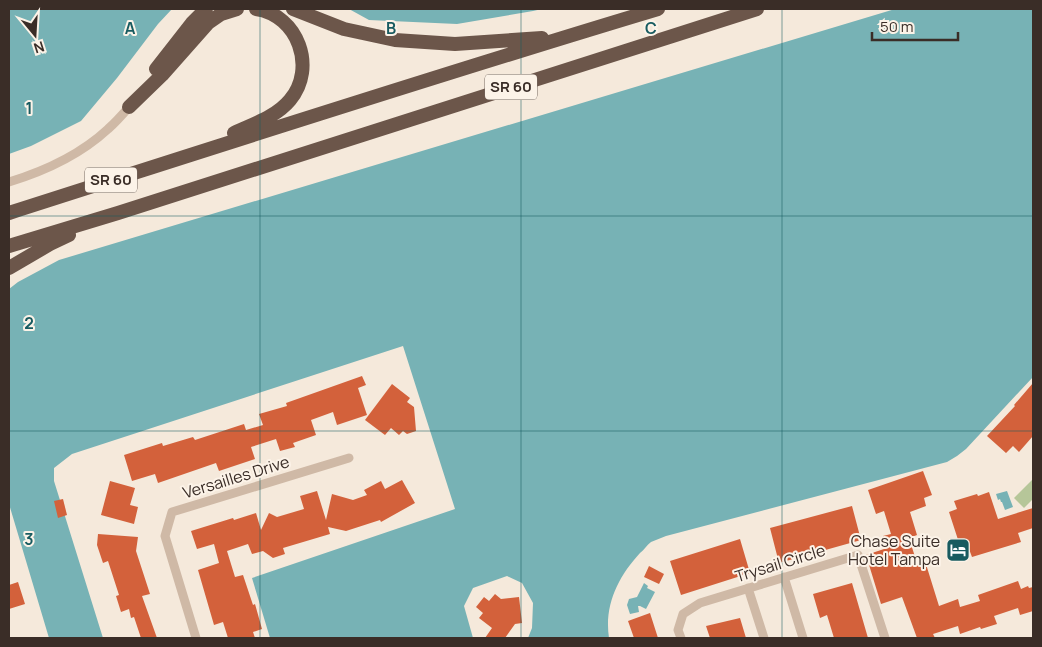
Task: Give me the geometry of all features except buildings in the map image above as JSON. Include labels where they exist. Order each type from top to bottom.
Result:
[{"type":"highway","points":[[130,107],[175,43],[206,9]]},
{"type":"highway","points":[[130,107],[162,75],[208,23],[221,14],[237,9]]},
{"type":"highway","points":[[190,154],[275,113],[286,104],[298,87],[302,74],[303,59],[296,37],[272,13],[256,9]]},
{"type":"highway","points":[[293,9],[344,29],[395,40],[455,44],[565,37]]},
{"type":"highway","name":"SR 60","points":[[9,214],[190,154],[658,9]]},
{"type":"highway","name":"SR 60","points":[[9,246],[757,9]]},
{"type":"highway","points":[[9,268],[50,244],[118,212]]},
{"type":"street","points":[[9,182],[45,169],[79,151],[108,130],[130,107]]},
{"type":"street","name":"Versailles Drive","points":[[196,638],[165,536],[172,512],[349,458]]},
{"type":"street","name":"Trysail Circle","points":[[680,638],[678,630],[684,614],[700,603],[858,555],[885,638]]},
{"type":"street","points":[[784,577],[803,638]]},
{"type":"street","points":[[748,588],[764,638]]},
{"type":"green space","points":[[1033,479],[1033,499],[1024,508],[1014,498]]},
{"type":"water","points":[[9,9],[172,9],[81,121],[31,146],[9,154]]},
{"type":"water","points":[[349,9],[542,9],[457,24],[369,20]]},
{"type":"water","points":[[895,9],[1033,9],[1033,377],[966,449],[957,456],[947,462],[666,536],[651,542],[632,562],[614,592],[609,614],[609,638],[528,638],[532,628],[533,603],[522,583],[507,576],[473,588],[464,606],[473,638],[270,638],[252,578],[455,509],[403,346],[72,454],[54,468],[54,481],[103,638],[49,638],[9,504],[9,289],[18,282],[59,260]]},
{"type":"water","points":[[1007,491],[1013,507],[1005,510],[996,494]]},
{"type":"water","points":[[644,583],[648,586],[647,588],[655,592],[646,609],[638,606],[639,612],[630,614],[627,605],[629,599],[637,597]]},
{"type":"place","name":"Chase Suite Hotel Tampa","points":[[958,550]]}]
